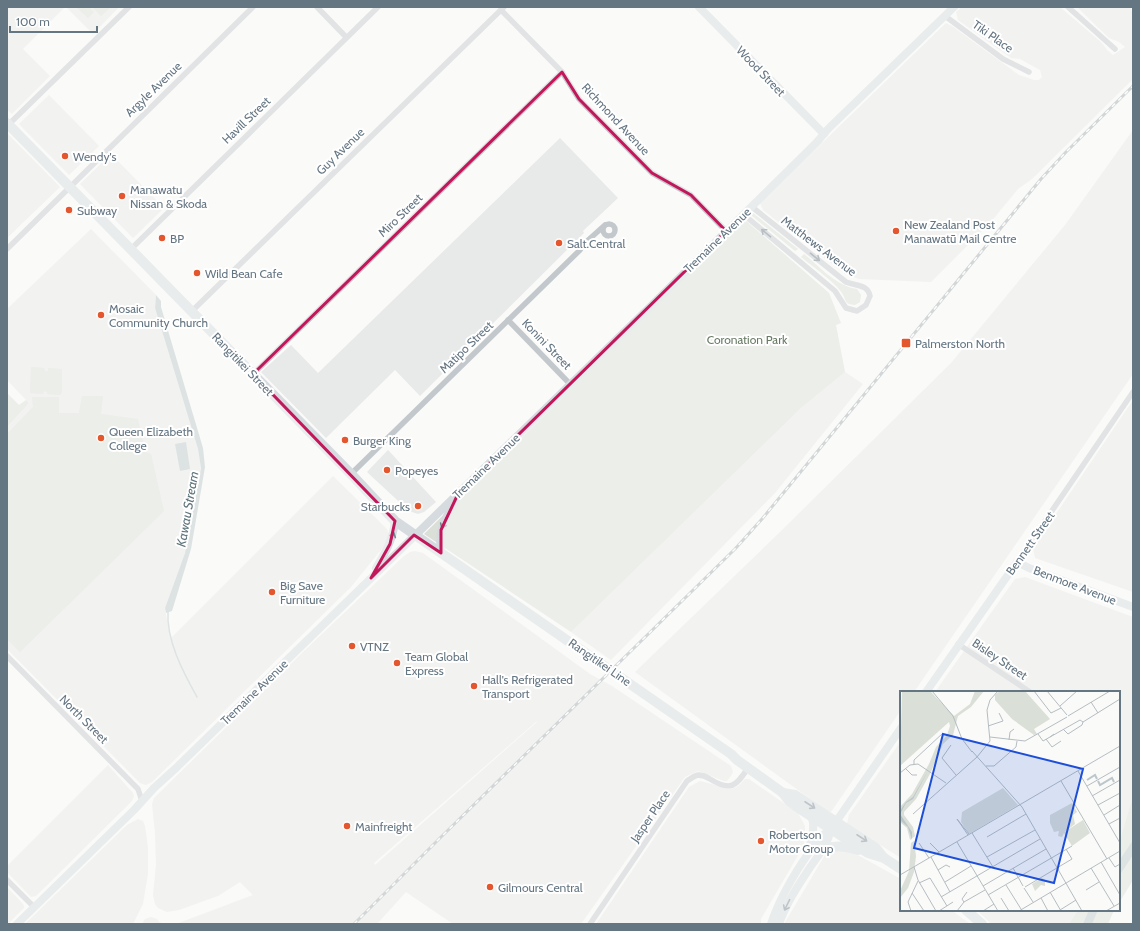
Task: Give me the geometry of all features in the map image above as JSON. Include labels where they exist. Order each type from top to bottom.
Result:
[{"type":"highway","name":"Rangitikei Street","points":[[8,124],[351,474],[395,522],[414,535]]},
{"type":"highway","name":"Rangitikei Line","points":[[414,535],[603,664],[730,754],[783,793],[789,801],[812,818],[834,825],[876,848],[884,858]]},
{"type":"highway","name":"Rangitikei Line","points":[[783,793],[795,795],[868,853],[884,858],[900,868]]},
{"type":"highway","points":[[823,849],[840,845],[868,853]]},
{"type":"highway","points":[[967,911],[982,924]]},
{"type":"main road","name":"Wood Street","points":[[699,7],[824,134]]},
{"type":"main road","name":"Tremaine Avenue","points":[[17,924],[102,840],[112,832],[151,790],[186,758],[414,535],[458,494],[954,7]]},
{"type":"main road","points":[[441,553],[439,539],[441,530],[458,494]]},
{"type":"main road","points":[[370,578],[390,544],[394,532],[395,522]]},
{"type":"main road","name":"Benmore Avenue","points":[[1017,562],[1029,568],[1133,607]]},
{"type":"main road","name":"Bennett Street","points":[[927,691],[958,644],[1017,562]]},
{"type":"main road","points":[[780,924],[789,900],[823,849],[834,825],[900,729]]},
{"type":"main road","points":[[771,924],[780,899],[809,848],[813,832],[812,818]]},
{"type":"main road","points":[[801,863],[822,835],[834,825]]},
{"type":"main road","points":[[789,883],[796,888]]},
{"type":"street","points":[[8,124],[129,7]]},
{"type":"street","name":"Argyle Avenue","points":[[7,248],[253,7]]},
{"type":"street","points":[[316,7],[346,37]]},
{"type":"street","name":"Havill Street","points":[[131,249],[378,7]]},
{"type":"street","points":[[1068,7],[1115,49]]},
{"type":"street","name":"Richmond Avenue","points":[[502,8],[562,72],[579,99],[652,173],[690,195],[726,231]]},
{"type":"street","name":"Guy Avenue","points":[[192,311],[502,8]]},
{"type":"street","name":"Tiki Place","points":[[945,16],[1003,59],[1029,72]]},
{"type":"street","name":"Miro Street","points":[[253,374],[562,72]]},
{"type":"street","name":"Matthews Avenue","points":[[744,214],[835,291],[846,308],[857,311],[866,305],[870,296],[868,289],[846,282],[752,207]]},
{"type":"street","points":[[594,234],[603,232],[610,236],[614,234],[615,230],[613,225],[609,223],[605,225],[603,232]]},
{"type":"street","name":"Matipo Street","points":[[351,474],[580,250],[594,234],[605,225]]},
{"type":"street","name":"Konini Street","points":[[508,320],[570,384]]},
{"type":"street","name":"Bennett Street","points":[[1017,562],[1133,392]]},
{"type":"street","name":"Bisley Street","points":[[958,644],[1028,691]]},
{"type":"street","name":"North Street","points":[[7,656],[138,789],[142,801]]},
{"type":"street","name":"Jasper Place","points":[[590,924],[687,781],[697,775],[702,775],[723,786],[732,786],[738,782],[748,768]]},
{"type":"street","points":[[7,880],[34,907]]},
{"type":"highlighted area","points":[[562,72],[579,99],[652,173],[691,195],[726,231],[458,494],[441,530],[441,553],[414,535],[371,578],[390,544],[395,521],[253,374]]},
{"type":"shaded area","points":[[7,7],[65,7],[23,49],[50,76],[12,114],[7,110]]},
{"type":"shaded area","points":[[66,7],[119,7],[93,34]]},
{"type":"shaded area","points":[[962,7],[1060,7],[1102,43],[1113,55],[1125,47],[1119,42],[1109,38],[1077,7],[1130,7],[1133,14],[1133,79],[1032,179],[1018,189],[990,223],[931,282],[859,279],[845,274],[763,210],[760,203],[946,23],[1019,75],[1034,80],[1039,80],[1042,77],[1040,70],[1020,59],[1011,58],[958,20],[956,12]]},
{"type":"shaded area","points":[[49,95],[99,146],[69,175],[19,124]]},
{"type":"shaded area","points":[[1133,130],[1133,374],[915,691],[900,691],[900,711],[831,812],[827,811],[635,672],[781,531],[951,363],[1065,225]]},
{"type":"shaded area","points":[[8,134],[60,187],[7,238],[7,136]]},
{"type":"shaded area","points":[[560,138],[618,198],[583,231],[584,233],[420,396],[395,370],[326,438],[261,372],[291,345],[318,373]]},
{"type":"shaded area","name":"Manawatu Nissan & Skoda","points":[[111,154],[164,208],[133,238],[80,184]]},
{"type":"shaded area","points":[[91,229],[156,295],[155,308],[198,449],[201,467],[185,553],[165,608],[170,638],[333,476],[387,529],[389,534],[385,545],[351,587],[152,782],[146,785],[140,783],[7,649],[7,427],[29,403],[7,380],[7,309]]},
{"type":"shaded area","points":[[156,295],[161,301],[161,307],[203,448],[205,467],[191,549],[172,611],[166,613],[165,608],[185,553],[201,468],[198,449],[155,308]]},
{"type":"shaded area","points":[[845,372],[863,384],[775,493],[611,660],[571,632],[801,408]]},
{"type":"shaded area","points":[[1133,400],[1133,592],[1035,558],[1033,548]]},
{"type":"shaded area","points":[[186,442],[190,469],[180,471],[175,444]]},
{"type":"shaded area","points":[[388,450],[436,502],[424,512],[418,514],[409,511],[367,472]]},
{"type":"shaded area","points":[[415,551],[423,553],[590,674],[612,686],[731,766],[733,772],[731,776],[727,781],[724,781],[698,771],[685,777],[581,924],[453,924],[406,892],[377,924],[176,924],[253,895],[240,882],[218,896],[179,910],[167,912],[158,908],[155,904],[153,895],[156,865],[152,804],[154,798],[304,651],[410,552]],"holes":[[[537,722],[375,865],[374,863]]]},
{"type":"shaded area","points":[[1025,577],[1133,617],[1133,796],[1120,840],[1120,691],[936,691],[1015,579]]},
{"type":"shaded area","points":[[900,742],[900,857],[847,824],[849,815]]},
{"type":"shaded area","points":[[108,765],[133,793],[134,796],[132,801],[36,896],[31,897],[7,872],[7,866]]},
{"type":"shaded area","points":[[745,779],[749,779],[798,813],[805,826],[804,845],[761,919],[761,924],[596,924],[689,787],[700,781],[731,789],[738,786]]},
{"type":"shaded area","points":[[138,819],[143,821],[145,826],[148,848],[148,874],[143,904],[133,924],[25,924],[127,825]]},
{"type":"shaded area","points":[[1133,840],[1133,855],[1120,874],[1120,860]]},
{"type":"shaded area","points":[[845,848],[900,878],[900,911],[952,911],[970,924],[784,924],[828,850]]},
{"type":"shaded area","points":[[7,887],[24,906],[24,908],[8,924]]},
{"type":"shaded area","points":[[978,911],[1077,911],[1069,924],[991,924]]},
{"type":"shaded area","points":[[1089,911],[1098,911],[1092,924],[1083,924]]},
{"type":"shaded area","points":[[151,917],[166,924],[142,924],[145,919]]},
{"type":"green space","points":[[76,7],[89,7],[94,12],[88,18]]},
{"type":"green space","points":[[92,7],[111,7],[101,16]]},
{"type":"green space","points":[[753,213],[798,249],[795,251],[751,215]]},
{"type":"green space","name":"Coronation Park","points":[[744,219],[829,293],[841,323],[836,325],[845,372],[801,408],[571,632],[424,534]]},
{"type":"green space","points":[[804,254],[835,280],[857,289],[861,295],[860,302],[855,305],[847,303],[842,293],[835,285],[801,257]]},
{"type":"green space","points":[[31,367],[44,368],[45,371],[48,371],[48,368],[62,369],[62,392],[60,395],[47,394],[47,392],[44,391],[43,394],[30,393]]},
{"type":"green space","points":[[7,393],[19,405],[26,400],[29,403],[7,427]]},
{"type":"green space","points":[[82,396],[103,396],[101,414],[138,419],[145,452],[151,454],[164,511],[20,652],[7,639],[7,434],[33,407],[32,397],[59,397],[59,413],[79,413]]},
{"type":"green space","points":[[1133,796],[1133,880],[1120,901],[1120,840]]},
{"type":"green space","points":[[1077,911],[1114,911],[1108,924],[1069,924]]},
{"type":"waterway","name":"Kawau Stream","points":[[168,611],[168,622],[176,656],[197,697]]},
{"type":"railway","points":[[354,924],[735,549],[762,519],[1041,179],[1066,152],[1133,86]]},
{"type":"place","name":"Wendy's","points":[[65,156]]},
{"type":"place","name":"Manawatu Nissan & Skoda","points":[[122,196]]},
{"type":"place","name":"Subway","points":[[69,210]]},
{"type":"place","name":"New Zealand Post Manawatū Mail Centre","points":[[896,231]]},
{"type":"place","name":"BP","points":[[162,238]]},
{"type":"place","name":"Salt.Central","points":[[559,243]]},
{"type":"place","name":"Wild Bean Cafe","points":[[197,273]]},
{"type":"place","name":"Mosaic Community Church","points":[[101,315]]},
{"type":"place","name":"Palmerston North","points":[[906,343]]},
{"type":"place","name":"Queen Elizabeth College","points":[[101,438]]},
{"type":"place","name":"Burger King","points":[[345,440]]},
{"type":"place","name":"Popeyes","points":[[387,470]]},
{"type":"place","name":"Starbucks","points":[[418,506]]},
{"type":"place","name":"Big Save Furniture","points":[[272,592]]},
{"type":"place","name":"VTNZ","points":[[352,646]]},
{"type":"place","name":"Team Global Express","points":[[397,663]]},
{"type":"place","name":"Hall's Refrigerated Transport","points":[[474,686]]},
{"type":"place","name":"Mainfreight","points":[[347,826]]},
{"type":"place","name":"Robertson Motor Group","points":[[761,841]]},
{"type":"place","name":"Gilmours Central","points":[[490,887]]}]
